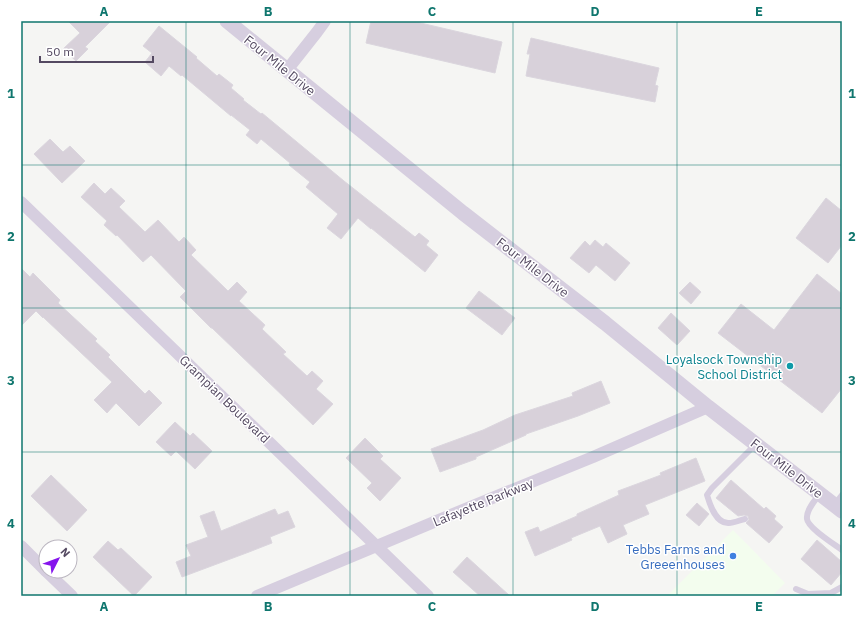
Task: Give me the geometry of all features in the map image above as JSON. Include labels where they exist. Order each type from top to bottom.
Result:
[{"type":"street","name":"Four Mile Drive","points":[[227,21],[463,213],[604,323],[708,407],[820,494],[839,504]]},
{"type":"street","points":[[287,70],[325,21]]},
{"type":"street","name":"Grampian Boulevard","points":[[21,202],[428,596]]},
{"type":"street","name":"Lafayette Parkway","points":[[257,596],[593,457],[708,407]]},
{"type":"street","points":[[21,546],[38,563]]},
{"type":"street","points":[[54,579],[72,596]]},
{"type":"lane","points":[[745,519],[730,523],[718,519],[710,505],[707,495],[712,488],[756,444]]},
{"type":"lane","points":[[820,494],[808,510],[807,518],[809,524],[842,550]]},
{"type":"lane","points":[[796,589],[808,594],[831,593],[842,587]]},
{"type":"shaded area","name":"Tebbs Farms and Greeenhouses","points":[[733,530],[785,583],[772,596],[667,596]]},
{"type":"building","points":[[68,21],[111,21],[85,47],[88,49],[76,61],[63,49],[80,33]]},
{"type":"building","points":[[371,21],[412,21],[502,42],[495,73],[366,43]]},
{"type":"building","points":[[159,26],[197,57],[196,58],[217,76],[219,74],[233,85],[231,88],[244,99],[243,100],[261,114],[262,113],[344,181],[415,237],[419,233],[429,241],[426,245],[438,255],[425,272],[358,218],[341,239],[327,228],[338,214],[306,187],[310,182],[289,165],[290,163],[261,139],[257,144],[246,135],[250,130],[182,75],[181,76],[169,66],[161,76],[145,62],[152,53],[143,46]]},
{"type":"building","points":[[531,38],[659,68],[655,85],[658,86],[655,102],[526,76],[530,54],[527,54]]},
{"type":"building","points":[[50,139],[63,152],[70,146],[85,161],[62,183],[34,154]]},
{"type":"building","points":[[94,183],[105,194],[111,188],[125,201],[119,207],[145,232],[158,220],[179,242],[184,237],[196,250],[191,255],[228,291],[237,282],[247,292],[239,301],[265,325],[262,329],[286,352],[283,354],[307,376],[312,371],[323,381],[316,389],[333,404],[313,425],[180,297],[186,291],[151,255],[143,262],[117,235],[116,236],[104,225],[107,221],[81,197]]},
{"type":"building","points":[[826,198],[842,211],[842,245],[828,263],[796,238]]},
{"type":"building","points":[[595,240],[603,247],[606,243],[630,263],[615,281],[596,265],[589,273],[570,258],[585,241],[590,246]]},
{"type":"building","points":[[21,268],[30,277],[33,273],[60,300],[58,303],[97,339],[95,341],[110,355],[108,357],[145,394],[149,390],[162,403],[139,426],[116,403],[107,413],[94,400],[112,382],[36,311],[21,326]]},
{"type":"building","points":[[817,274],[842,294],[842,388],[822,413],[718,333],[741,304],[774,330]]},
{"type":"building","points":[[690,282],[701,292],[691,304],[679,293]]},
{"type":"building","points":[[479,291],[515,318],[502,335],[466,308]]},
{"type":"building","points":[[671,313],[690,331],[677,345],[658,328]]},
{"type":"building","points":[[601,381],[610,403],[526,434],[476,457],[476,459],[440,472],[431,449],[483,430],[515,415],[573,396],[572,393]]},
{"type":"building","points":[[175,422],[190,436],[193,433],[212,451],[195,469],[176,451],[171,456],[156,442]]},
{"type":"building","points":[[365,438],[383,456],[380,459],[401,478],[380,501],[367,488],[372,483],[346,458]]},
{"type":"building","points":[[696,458],[705,481],[645,505],[649,514],[623,525],[627,534],[608,543],[600,526],[571,538],[572,540],[535,556],[525,532],[538,527],[540,532],[577,516],[577,514],[619,495],[618,491],[661,475],[660,473]]},
{"type":"building","points":[[51,475],[87,510],[67,531],[31,496]]},
{"type":"building","points":[[731,480],[764,509],[766,507],[776,516],[774,519],[783,527],[769,543],[746,523],[749,520],[748,516],[738,516],[716,498]]},
{"type":"building","points":[[697,503],[709,514],[699,526],[686,515]]},
{"type":"building","points":[[275,509],[278,515],[288,511],[295,527],[270,537],[272,543],[182,577],[176,562],[191,556],[186,545],[208,537],[200,516],[214,511],[221,531]]},
{"type":"building","points":[[817,540],[842,562],[842,572],[831,585],[801,559]]},
{"type":"building","points":[[108,541],[118,550],[121,548],[152,577],[134,596],[93,557]]},
{"type":"building","points":[[467,557],[510,596],[480,596],[453,572]]},
{"type":"place","name":"Loyalsock Township School District","points":[[790,366]]},
{"type":"place","name":"Tebbs Farms and Greeenhouses","points":[[733,556]]}]
